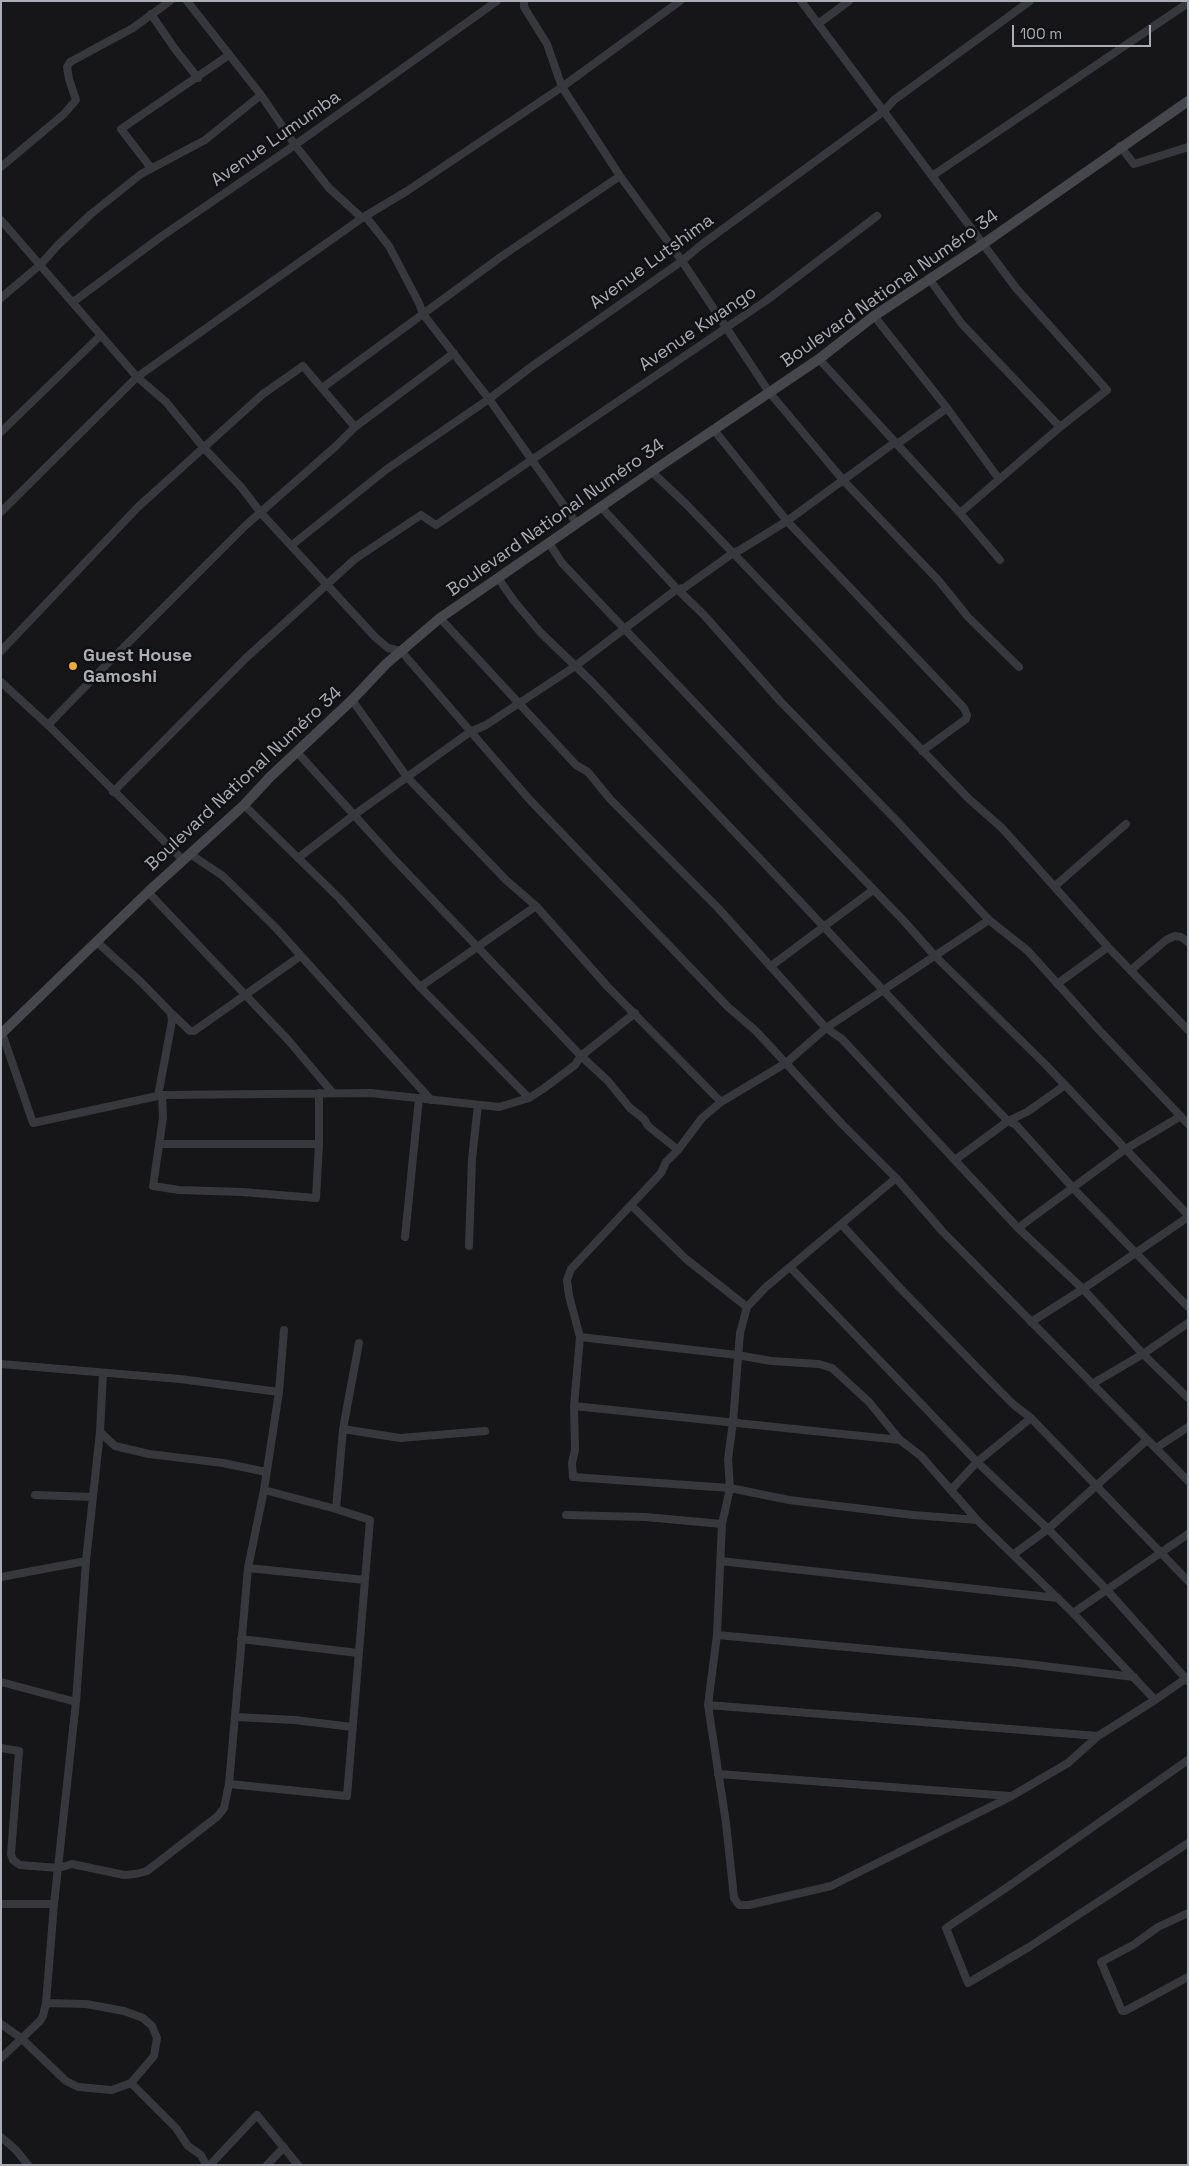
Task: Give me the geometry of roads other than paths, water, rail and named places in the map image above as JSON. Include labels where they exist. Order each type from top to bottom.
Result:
[{"type":"main road","name":"Boulevard National Numéro 34","points":[[2,1034],[148,892],[244,805],[270,776],[352,700],[401,651],[440,618],[769,392],[819,360],[874,316],[983,244],[1120,146],[1188,101]]},
{"type":"street","points":[[1,168],[64,114],[76,100],[69,80],[67,67],[70,62],[133,28],[170,1]]},
{"type":"street","points":[[187,1],[261,95],[295,145],[329,188],[364,218],[389,246],[423,314],[489,399],[577,524]]},
{"type":"street","name":"Avenue Lumumba","points":[[73,302],[162,236],[295,145],[496,1]]},
{"type":"street","points":[[524,1],[524,7],[547,44],[562,87],[620,176],[682,261],[769,392],[843,480],[939,581],[968,616],[1019,667]]},
{"type":"street","points":[[1,512],[137,377],[364,218],[562,87],[680,1]]},
{"type":"street","points":[[801,1],[1016,288],[1107,390],[960,513]]},
{"type":"street","points":[[818,24],[850,1]]},
{"type":"street","name":"Avenue Lutshima","points":[[292,546],[387,469],[489,399],[531,367],[682,261],[701,245],[884,111],[894,100],[1030,1]]},
{"type":"street","points":[[932,176],[1188,3]]},
{"type":"street","points":[[151,14],[198,78]]},
{"type":"street","points":[[152,168],[121,130],[229,55]]},
{"type":"street","points":[[1,298],[41,264],[58,244],[91,214],[152,168],[205,140],[261,95]]},
{"type":"street","points":[[1120,146],[1134,164],[1188,147]]},
{"type":"street","points":[[322,388],[502,256],[620,176]]},
{"type":"street","name":"Avenue Kwango","points":[[328,585],[355,559],[421,515],[436,525],[727,328],[810,269],[877,216]]},
{"type":"street","points":[[1,220],[137,377],[166,402],[203,447],[375,637],[388,648],[401,651],[529,799],[574,843],[689,966],[786,1063],[842,1124],[896,1178],[943,1232],[1188,1481]]},
{"type":"street","points":[[930,280],[962,324],[1060,428]]},
{"type":"street","points":[[874,316],[947,408],[999,479]]},
{"type":"street","points":[[1,432],[101,335]]},
{"type":"street","points":[[48,725],[245,526],[262,513],[355,427],[454,353]]},
{"type":"street","points":[[819,360],[960,513],[1000,560]]},
{"type":"street","points":[[1,651],[100,545],[203,447],[263,394],[304,366],[355,427]]},
{"type":"street","points":[[298,858],[354,815],[470,732],[486,725],[574,666],[677,589],[684,588],[733,553],[786,521],[894,443],[900,442],[947,408]]},
{"type":"street","points":[[714,430],[786,521],[964,708],[967,715],[966,719],[922,752]]},
{"type":"street","points":[[652,472],[733,553],[922,752],[969,799],[1002,828],[1108,947],[1188,1030]]},
{"type":"street","points":[[601,507],[677,589],[704,614],[782,702],[896,819],[989,920],[1028,951],[1188,1124]]},
{"type":"street","points":[[550,543],[562,564],[935,956],[1046,1065],[1188,1216],[1083,1289],[1030,1322]]},
{"type":"street","points":[[498,578],[524,614],[591,682],[1008,1121],[1016,1124],[1134,1253],[1188,1307]]},
{"type":"street","points":[[113,792],[246,658],[328,585]]},
{"type":"street","points":[[440,618],[576,765],[588,772],[610,800],[719,909],[826,1028],[842,1039],[1018,1228],[1083,1289],[1143,1354],[1188,1398]]},
{"type":"street","points":[[1,682],[48,725],[113,792],[186,857],[224,876],[275,927],[300,957],[431,1100]]},
{"type":"street","points":[[352,700],[407,777],[506,880],[536,906],[607,986],[721,1102]]},
{"type":"street","points":[[297,752],[477,946],[581,1056],[608,1081],[630,1108],[644,1119],[648,1126],[678,1150]]},
{"type":"street","points":[[244,805],[339,898],[420,987],[529,1098]]},
{"type":"street","points":[[1055,886],[1126,824]]},
{"type":"street","points":[[771,966],[873,890]]},
{"type":"street","points":[[148,892],[289,1041],[332,1092]]},
{"type":"street","points":[[420,987],[536,906]]},
{"type":"street","points":[[977,1520],[913,1515],[789,1500],[730,1488],[573,1477],[572,1463],[575,1450],[574,1406],[580,1337],[569,1296],[567,1280],[571,1269],[661,1172],[666,1162],[678,1150],[702,1118],[721,1102],[786,1063],[826,1028],[989,920]]},
{"type":"street","points":[[1131,970],[1166,940],[1175,936],[1181,937],[1188,942]]},
{"type":"street","points":[[97,942],[141,982],[190,1031],[194,1031],[300,957]]},
{"type":"street","points":[[1057,984],[1108,947]]},
{"type":"street","points":[[171,1013],[172,1021],[160,1096],[163,1118],[153,1186],[179,1190],[242,1192],[316,1198],[319,1093]]},
{"type":"street","points":[[2,1034],[33,1123],[160,1096],[332,1092],[371,1093],[499,1107],[529,1098],[575,1065],[581,1056],[634,1013]]},
{"type":"street","points":[[955,1160],[1008,1121],[1027,1112],[1064,1086]]},
{"type":"street","points":[[405,1237],[419,1098]]},
{"type":"street","points":[[468,1246],[472,1159],[478,1105]]},
{"type":"street","points":[[1018,1228],[1124,1150],[1181,1116]]},
{"type":"street","points":[[160,1144],[319,1144]]},
{"type":"street","points":[[790,1267],[977,1462],[1048,1529],[1106,1589],[1187,1679],[1098,1736],[1068,1763],[1010,1796],[831,1886],[739,1905],[734,1898],[708,1705],[717,1635],[716,1608],[722,1524],[730,1488],[728,1459],[740,1333],[747,1307],[766,1287],[896,1178]]},
{"type":"street","points":[[631,1205],[686,1259],[747,1307]]},
{"type":"street","points":[[842,1225],[996,1387],[1031,1418],[1188,1581]]},
{"type":"street","points":[[1092,1384],[1143,1354],[1188,1324]]},
{"type":"street","points":[[1,1748],[19,1751],[11,1854],[13,1860],[20,1865],[59,1868],[72,1864],[124,1875],[136,1874],[146,1871],[218,1816],[224,1808],[235,1717],[248,1568],[264,1490],[279,1392],[284,1330]]},
{"type":"street","points":[[580,1337],[738,1355],[771,1361],[819,1364],[832,1368],[869,1402],[900,1440],[921,1456],[977,1520],[1073,1613],[1155,1700]]},
{"type":"street","points":[[336,1509],[343,1429],[359,1343]]},
{"type":"street","points":[[1,1364],[180,1380],[279,1392]]},
{"type":"street","points":[[1,2058],[40,2021],[46,2003],[54,1904],[76,1702],[86,1561],[100,1432],[103,1373]]},
{"type":"street","points":[[574,1406],[900,1440]]},
{"type":"street","points":[[951,1490],[977,1462],[1031,1418]]},
{"type":"street","points":[[1156,1448],[1188,1427]]},
{"type":"street","points":[[343,1429],[400,1438],[485,1431]]},
{"type":"street","points":[[100,1432],[115,1446],[148,1454],[224,1463],[266,1472]]},
{"type":"street","points":[[1014,1554],[1048,1529],[1147,1440]]},
{"type":"street","points":[[228,1784],[347,1796],[370,1520],[264,1490]]},
{"type":"street","points":[[35,1495],[93,1497]]},
{"type":"street","points":[[566,1515],[645,1517],[722,1524]]},
{"type":"street","points":[[1073,1613],[1188,1534]]},
{"type":"street","points":[[1,1577],[86,1561]]},
{"type":"street","points":[[720,1561],[1058,1598]]},
{"type":"street","points":[[248,1568],[365,1580]]},
{"type":"street","points":[[717,1635],[1020,1663],[1134,1677]]},
{"type":"street","points":[[241,1639],[358,1653]]},
{"type":"street","points":[[1,1682],[76,1702]]},
{"type":"street","points":[[708,1705],[1098,1736]]},
{"type":"street","points":[[235,1717],[295,1720],[352,1727]]},
{"type":"street","points":[[1188,1760],[946,1928],[968,1983],[1029,1947],[1188,1843]]},
{"type":"street","points":[[718,1774],[1010,1796]]},
{"type":"street","points":[[1,1904],[13,1902],[54,1904]]},
{"type":"street","points":[[1188,1913],[1158,1928],[1133,1945],[1101,1962],[1119,2009],[1122,2011],[1188,1977]]},
{"type":"street","points":[[1,2024],[21,2038],[66,2081],[78,2087],[112,2090],[131,2083],[154,2056],[157,2038],[152,2026],[143,2018],[124,2011],[86,2004],[46,2003]]},
{"type":"street","points":[[131,2083],[176,2128],[188,2146],[201,2155],[206,2165]]},
{"type":"street","points":[[210,2165],[257,2115],[298,2165]]},
{"type":"street","points":[[1,2137],[16,2150],[28,2165]]},
{"type":"street","points":[[267,2165],[284,2147]]},
{"type":"place","name":"Guest House Gamoshi","points":[[73,666]]}]
